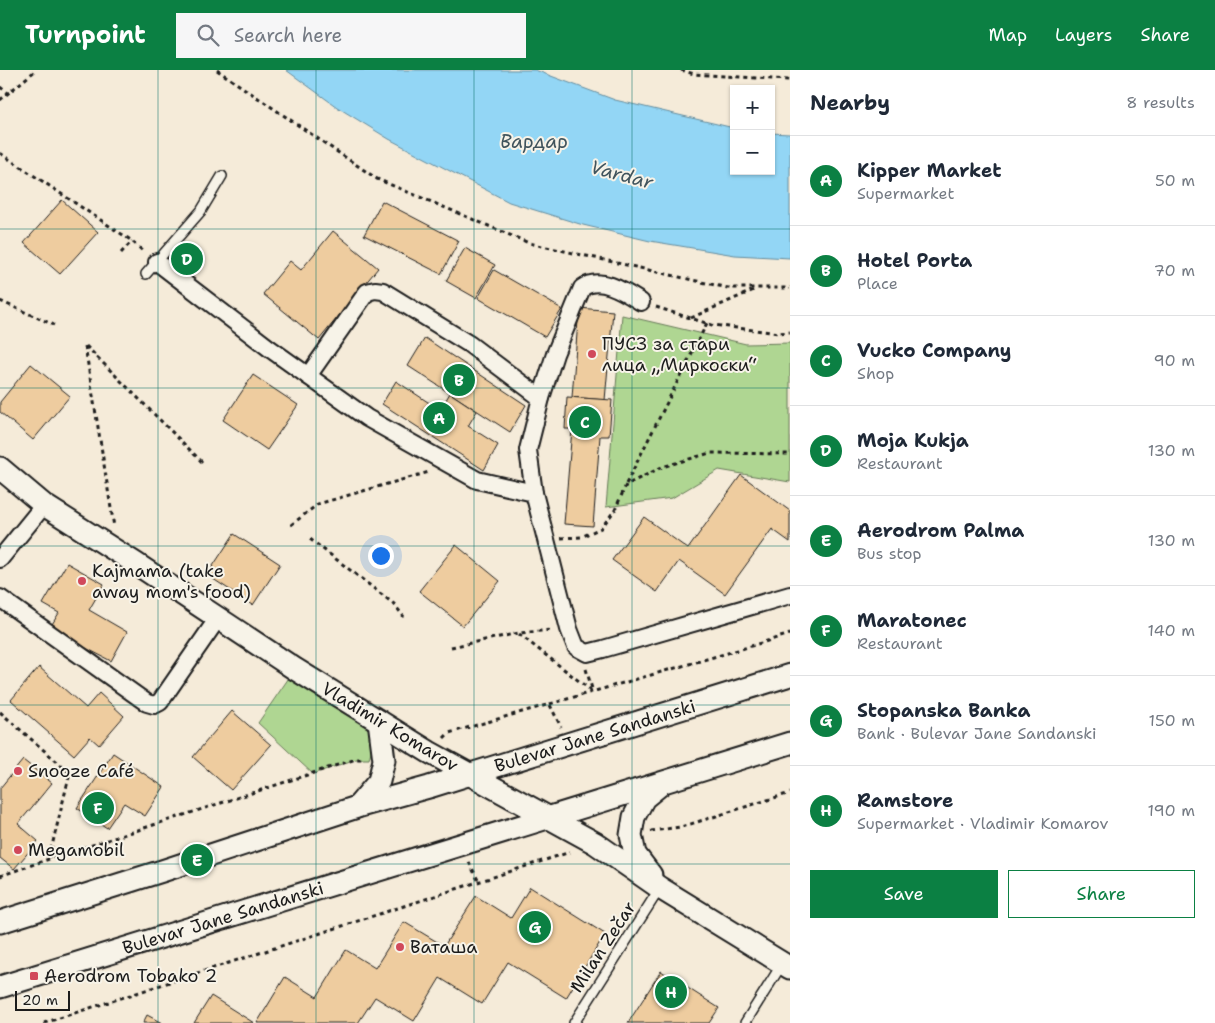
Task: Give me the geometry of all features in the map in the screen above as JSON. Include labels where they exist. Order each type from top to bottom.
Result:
[{"type":"street","points":[[151,268],[269,348],[367,418],[477,480],[534,493]]},
{"type":"street","points":[[641,302],[623,291],[598,283],[588,284],[582,288],[554,354],[528,450],[534,493],[569,629],[576,647],[587,653],[790,595]]},
{"type":"street","points":[[308,376],[367,292],[374,290],[383,291],[469,344],[541,398]]},
{"type":"street","name":"Vladimir Komarov","points":[[0,468],[44,505],[379,722],[595,843],[660,888],[786,966]]},
{"type":"street","points":[[0,559],[44,505]]},
{"type":"street","points":[[0,598],[115,681],[147,703],[154,705],[160,702],[218,618]]},
{"type":"street","name":"Bulevar Jane Sandanski","points":[[0,922],[357,807],[790,675]]},
{"type":"street","points":[[357,807],[379,780],[384,760],[379,722]]},
{"type":"street","name":"Bulevar Jane Sandanski","points":[[0,987],[790,743]]},
{"type":"street","points":[[660,888],[635,854],[631,835],[634,817],[644,798],[665,782]]},
{"type":"lane","points":[[151,268],[201,211],[222,176]]},
{"type":"lane","name":"Milan Zečar","points":[[574,1023],[660,888]]},
{"type":"lane","points":[[746,1023],[786,966]]},
{"type":"path","points":[[0,100],[36,70]]},
{"type":"path","points":[[217,70],[377,178],[529,243],[728,288],[790,288]]},
{"type":"path","points":[[681,70],[694,74],[790,80]]},
{"type":"path","points":[[0,88],[8,93]]},
{"type":"path","points":[[0,153],[132,241],[151,268]]},
{"type":"path","points":[[122,253],[132,241]]},
{"type":"path","points":[[691,318],[758,288]]},
{"type":"path","points":[[0,301],[54,325]]},
{"type":"path","points":[[641,302],[707,323],[779,333],[790,332]]},
{"type":"path","points":[[546,538],[581,537],[601,528],[615,510],[707,323]]},
{"type":"path","points":[[118,552],[85,346],[204,464]]},
{"type":"path","points":[[626,485],[662,467],[710,453],[790,454]]},
{"type":"path","points":[[291,525],[318,504],[452,466]]},
{"type":"path","points":[[310,539],[394,604],[404,617]]},
{"type":"path","points":[[451,647],[519,633],[569,629]]},
{"type":"path","points":[[519,633],[593,692]]},
{"type":"path","points":[[449,734],[790,634]]},
{"type":"path","points":[[0,712],[70,774],[49,859]]},
{"type":"path","points":[[0,876],[356,759],[384,760]]},
{"type":"path","points":[[631,835],[681,827],[790,793]]},
{"type":"path","points":[[44,1023],[595,843]]},
{"type":"green space","points":[[622,315],[746,344],[790,343],[790,482],[719,470],[672,498],[606,507]]},
{"type":"green space","points":[[295,669],[379,721],[369,759],[356,759],[313,774],[258,723]]},
{"type":"water","name":"Вардар","points":[[286,70],[535,70],[615,100],[730,127],[730,175],[775,175],[775,133],[790,134],[790,258],[735,255],[650,241],[583,225],[509,202],[389,139],[337,107]]},
{"type":"building","points":[[62,200],[98,232],[60,274],[24,243]]},
{"type":"building","points":[[382,201],[459,241],[441,274],[364,235]]},
{"type":"building","points":[[333,231],[378,268],[319,340],[263,294],[290,261],[301,270]]},
{"type":"building","points":[[465,248],[495,265],[476,298],[446,281]]},
{"type":"building","points":[[494,270],[562,309],[545,337],[478,298]]},
{"type":"building","name":"ПУСЗ за стари лица „Миркоски“","points":[[579,308],[613,311],[605,400],[572,397]]},
{"type":"building","points":[[425,338],[526,405],[510,432],[408,366]]},
{"type":"building","points":[[31,364],[70,396],[33,440],[0,412],[0,402]]},
{"type":"building","points":[[253,375],[298,405],[267,450],[223,420]]},
{"type":"building","points":[[396,381],[440,410],[450,393],[477,411],[468,426],[498,445],[484,470],[382,404]]},
{"type":"building","points":[[567,397],[612,400],[609,436],[600,436],[593,526],[564,524],[572,429],[565,429]]},
{"type":"building","points":[[741,475],[790,511],[790,542],[772,529],[725,594],[679,561],[657,592],[612,560],[644,517],[688,549]]},
{"type":"building","points":[[234,534],[280,564],[253,605],[207,575]]},
{"type":"building","points":[[456,545],[500,581],[463,626],[419,591]]},
{"type":"building","points":[[67,563],[104,584],[89,610],[127,632],[111,661],[49,629],[59,613],[43,604]]},
{"type":"building","points":[[39,667],[86,708],[99,693],[124,716],[99,745],[90,737],[74,755],[11,700]]},
{"type":"building","points":[[232,711],[271,745],[231,790],[193,757]]},
{"type":"building","points":[[113,753],[164,787],[145,816],[124,803],[107,828],[77,808]]},
{"type":"building","points":[[23,760],[52,783],[18,824],[38,841],[14,869],[0,858],[0,788]]},
{"type":"building","points":[[530,887],[605,934],[566,998],[508,962],[482,1004],[440,978],[414,1021],[375,997],[358,1023],[257,1023],[285,977],[317,997],[346,950],[375,968],[404,922],[444,946],[476,896],[511,918]]},
{"type":"building","points":[[661,971],[719,1008],[709,1023],[628,1023]]},
{"type":"building","points":[[211,996],[254,1023],[194,1023]]},
{"type":"building","points":[[147,1015],[162,1023],[143,1023]]},
{"type":"place","name":"Moja Kukja","points":[[187,259]]},
{"type":"place","name":"ПУСЗ за стари лица „Миркоски“","points":[[592,354]]},
{"type":"place","name":"Hotel Porta","points":[[459,380]]},
{"type":"place","name":"Kipper Market","points":[[439,418]]},
{"type":"place","name":"Vucko Company","points":[[585,422]]},
{"type":"place","name":"Kajmama (take away mom's food)","points":[[82,581]]},
{"type":"place","name":"Snooze Café","points":[[18,771]]},
{"type":"place","name":"Maratonec","points":[[98,808]]},
{"type":"place","name":"Megamobil","points":[[18,850]]},
{"type":"place","name":"Aerodrom Palma","points":[[197,860]]},
{"type":"place","name":"Stopanska Banka","points":[[535,927]]},
{"type":"place","name":"Ваташа","points":[[400,947]]},
{"type":"place","name":"Aerodrom Tobako 2","points":[[34,976]]},
{"type":"place","name":"Ramstore","points":[[671,992]]},
{"type":"water label","name":"Vardar","points":[[622,174]]}]
